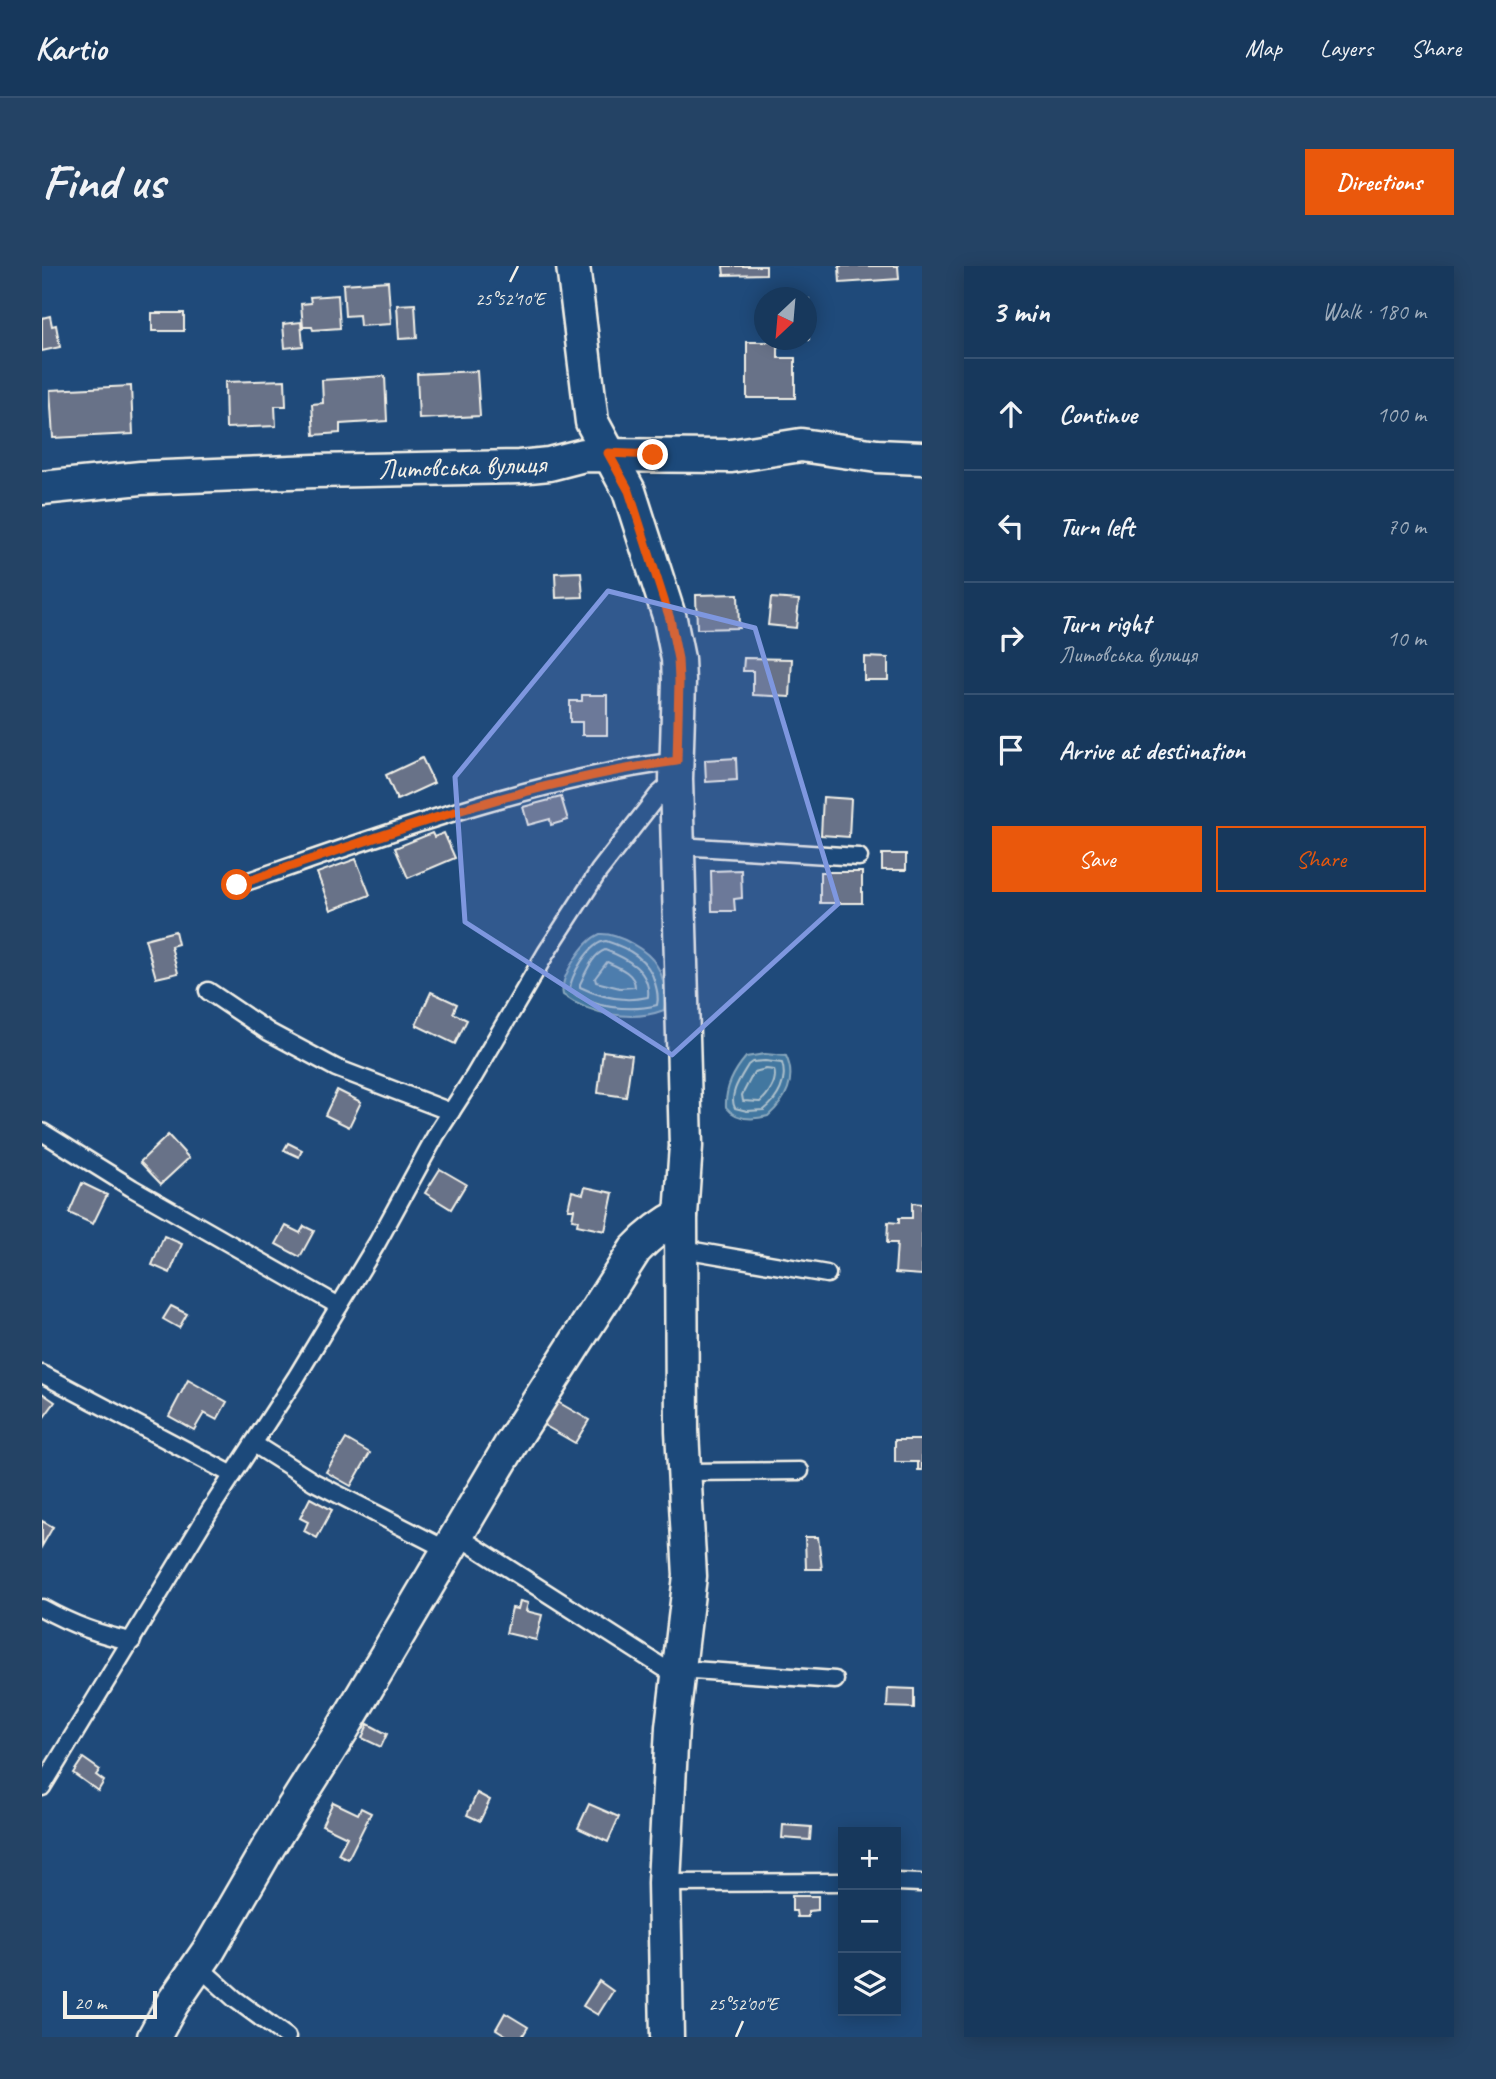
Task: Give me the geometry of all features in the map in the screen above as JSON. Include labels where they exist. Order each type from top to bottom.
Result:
[{"type":"street","points":[[573,266],[592,422],[629,491],[673,631],[678,659],[676,770],[686,1146],[681,1215],[683,1472],[690,1577],[672,1727],[664,1883],[667,2037]]},
{"type":"street","name":"Литовська вулиця","points":[[42,488],[167,477],[519,467],[550,464],[584,454],[731,456],[801,445],[877,456],[922,458]]},
{"type":"street","points":[[154,2037],[523,1425],[635,1250],[648,1236],[681,1215]]},
{"type":"lane","points":[[237,885],[441,816],[562,782],[625,768],[676,770]]},
{"type":"lane","points":[[42,1787],[339,1306],[546,953],[599,871],[676,770]]},
{"type":"lane","points":[[679,846],[859,858]]},
{"type":"lane","points":[[208,991],[269,1032],[336,1068],[451,1112]]},
{"type":"lane","points":[[42,1132],[180,1216],[339,1306]]},
{"type":"lane","points":[[683,1249],[827,1274]]},
{"type":"lane","points":[[42,1374],[233,1475]]},
{"type":"lane","points":[[254,1444],[314,1482],[454,1543],[664,1668],[835,1680]]},
{"type":"lane","points":[[683,1472],[800,1471]]},
{"type":"lane","points":[[42,1608],[88,1631],[132,1640]]},
{"type":"lane","points":[[664,1883],[838,1882]]},
{"type":"lane","points":[[901,1882],[920,1883]]},
{"type":"lane","points":[[198,1966],[235,1999],[287,2037]]},
{"type":"highlighted area","points":[[608,591],[755,628],[838,904],[672,1055],[465,922],[455,777]]},
{"type":"water","points":[[600,934],[624,939],[653,960],[663,981],[664,1010],[639,1016],[612,1014],[586,1007],[563,995],[568,970],[586,944]]},
{"type":"water","points":[[765,1054],[786,1056],[790,1073],[788,1089],[768,1116],[740,1117],[726,1107],[734,1074],[746,1057]]},
{"type":"building","points":[[723,266],[766,266],[766,274],[724,275]]},
{"type":"building","points":[[839,266],[898,266],[899,279],[840,283]]},
{"type":"building","points":[[388,281],[391,324],[360,326],[359,315],[345,316],[343,284]]},
{"type":"building","points":[[338,295],[340,328],[313,330],[312,327],[303,327],[301,304],[311,303],[310,297]]},
{"type":"building","points":[[415,304],[417,338],[399,339],[397,305]]},
{"type":"building","points":[[152,313],[184,313],[184,331],[152,331]]},
{"type":"building","points":[[50,316],[52,326],[56,325],[60,347],[42,351],[42,318]]},
{"type":"building","points":[[301,322],[303,346],[285,348],[283,324]]},
{"type":"building","points":[[747,342],[754,342],[754,350],[778,350],[778,358],[795,358],[795,398],[747,398]]},
{"type":"building","points":[[477,371],[480,416],[419,419],[417,374]]},
{"type":"building","points":[[385,376],[387,421],[340,424],[340,433],[314,435],[312,404],[323,403],[322,380]]},
{"type":"building","points":[[285,380],[286,406],[275,406],[276,426],[226,428],[225,382]]},
{"type":"building","points":[[131,386],[133,434],[53,438],[50,390]]},
{"type":"building","points":[[581,572],[583,597],[556,598],[555,573]]},
{"type":"building","points":[[738,594],[739,628],[697,629],[696,595]]},
{"type":"building","points":[[771,598],[799,600],[796,628],[768,625]]},
{"type":"building","points":[[864,657],[888,658],[888,680],[864,680]]},
{"type":"building","points":[[744,658],[792,659],[790,697],[753,695],[753,671],[743,671]]},
{"type":"building","points":[[582,695],[607,695],[607,735],[582,735],[582,722],[570,722],[570,701],[582,701]]},
{"type":"building","points":[[422,758],[434,783],[397,800],[386,775]]},
{"type":"building","points":[[736,758],[737,780],[706,782],[705,760]]},
{"type":"building","points":[[561,797],[568,820],[551,825],[550,819],[528,825],[523,807]]},
{"type":"building","points":[[823,797],[851,799],[849,837],[821,835]]},
{"type":"building","points":[[432,833],[434,837],[444,833],[455,858],[408,878],[395,848]]},
{"type":"building","points":[[882,854],[906,854],[906,870],[882,870]]},
{"type":"building","points":[[356,859],[370,895],[331,910],[317,873]]},
{"type":"building","points":[[741,870],[742,898],[734,899],[735,911],[712,911],[711,871]]},
{"type":"building","points":[[820,872],[862,872],[862,903],[820,903]]},
{"type":"building","points":[[175,931],[178,944],[171,946],[178,973],[156,978],[145,939]]},
{"type":"building","points":[[431,992],[457,1004],[453,1013],[467,1020],[455,1044],[416,1025]]},
{"type":"building","points":[[603,1051],[632,1055],[626,1097],[598,1093]]},
{"type":"building","points":[[337,1090],[361,1102],[349,1127],[325,1115]]},
{"type":"building","points":[[168,1135],[189,1158],[161,1184],[140,1162]]},
{"type":"building","points":[[288,1143],[302,1150],[299,1157],[284,1150]]},
{"type":"building","points":[[440,1169],[466,1184],[451,1209],[425,1193]]},
{"type":"building","points":[[82,1183],[107,1195],[93,1224],[69,1213]]},
{"type":"building","points":[[585,1187],[613,1193],[605,1231],[577,1225],[578,1220],[572,1219],[574,1209],[568,1209],[572,1191],[583,1194]]},
{"type":"building","points":[[912,1203],[922,1204],[922,1275],[895,1273],[897,1243],[887,1243],[888,1222],[899,1223],[899,1218],[912,1218]]},
{"type":"building","points":[[286,1226],[300,1233],[304,1226],[314,1231],[300,1257],[276,1244]]},
{"type":"building","points":[[164,1236],[182,1244],[170,1273],[152,1265]]},
{"type":"building","points":[[171,1306],[187,1314],[179,1328],[163,1319]]},
{"type":"building","points":[[188,1380],[227,1402],[217,1420],[204,1413],[194,1430],[169,1416]]},
{"type":"building","points":[[42,1393],[55,1402],[42,1420]]},
{"type":"building","points":[[556,1401],[589,1420],[575,1443],[542,1424]]},
{"type":"building","points":[[346,1439],[370,1453],[351,1486],[326,1472]]},
{"type":"building","points":[[895,1440],[922,1440],[922,1470],[918,1470],[918,1462],[895,1462]]},
{"type":"building","points":[[310,1498],[332,1510],[317,1538],[304,1531],[308,1522],[300,1518]]},
{"type":"building","points":[[42,1521],[53,1527],[42,1546]]},
{"type":"building","points":[[805,1537],[818,1537],[822,1569],[806,1569]]},
{"type":"building","points":[[520,1601],[528,1603],[526,1611],[542,1615],[536,1640],[506,1633],[512,1608],[518,1609]]},
{"type":"building","points":[[888,1688],[914,1689],[914,1708],[887,1707]]},
{"type":"building","points":[[368,1724],[387,1734],[381,1747],[362,1738]]},
{"type":"building","points":[[83,1758],[100,1770],[96,1775],[104,1781],[98,1791],[73,1773]]},
{"type":"building","points":[[477,1793],[490,1800],[480,1821],[467,1815]]},
{"type":"building","points":[[333,1802],[358,1814],[361,1808],[371,1813],[348,1859],[338,1854],[347,1837],[322,1825]]},
{"type":"building","points":[[589,1804],[619,1817],[608,1842],[578,1828]]},
{"type":"building","points":[[783,1825],[811,1827],[810,1840],[782,1838]]},
{"type":"building","points":[[792,1896],[818,1896],[818,1910],[808,1911],[808,1917],[797,1917],[796,1911],[792,1911]]},
{"type":"building","points":[[599,1981],[613,1991],[598,2015],[583,2006]]},
{"type":"building","points":[[505,2013],[528,2027],[522,2037],[509,2037],[496,2029]]},
{"type":"route","points":[[237,885],[441,816],[597,773],[677,761],[678,659],[670,619],[629,491],[608,453],[653,455]]}]
